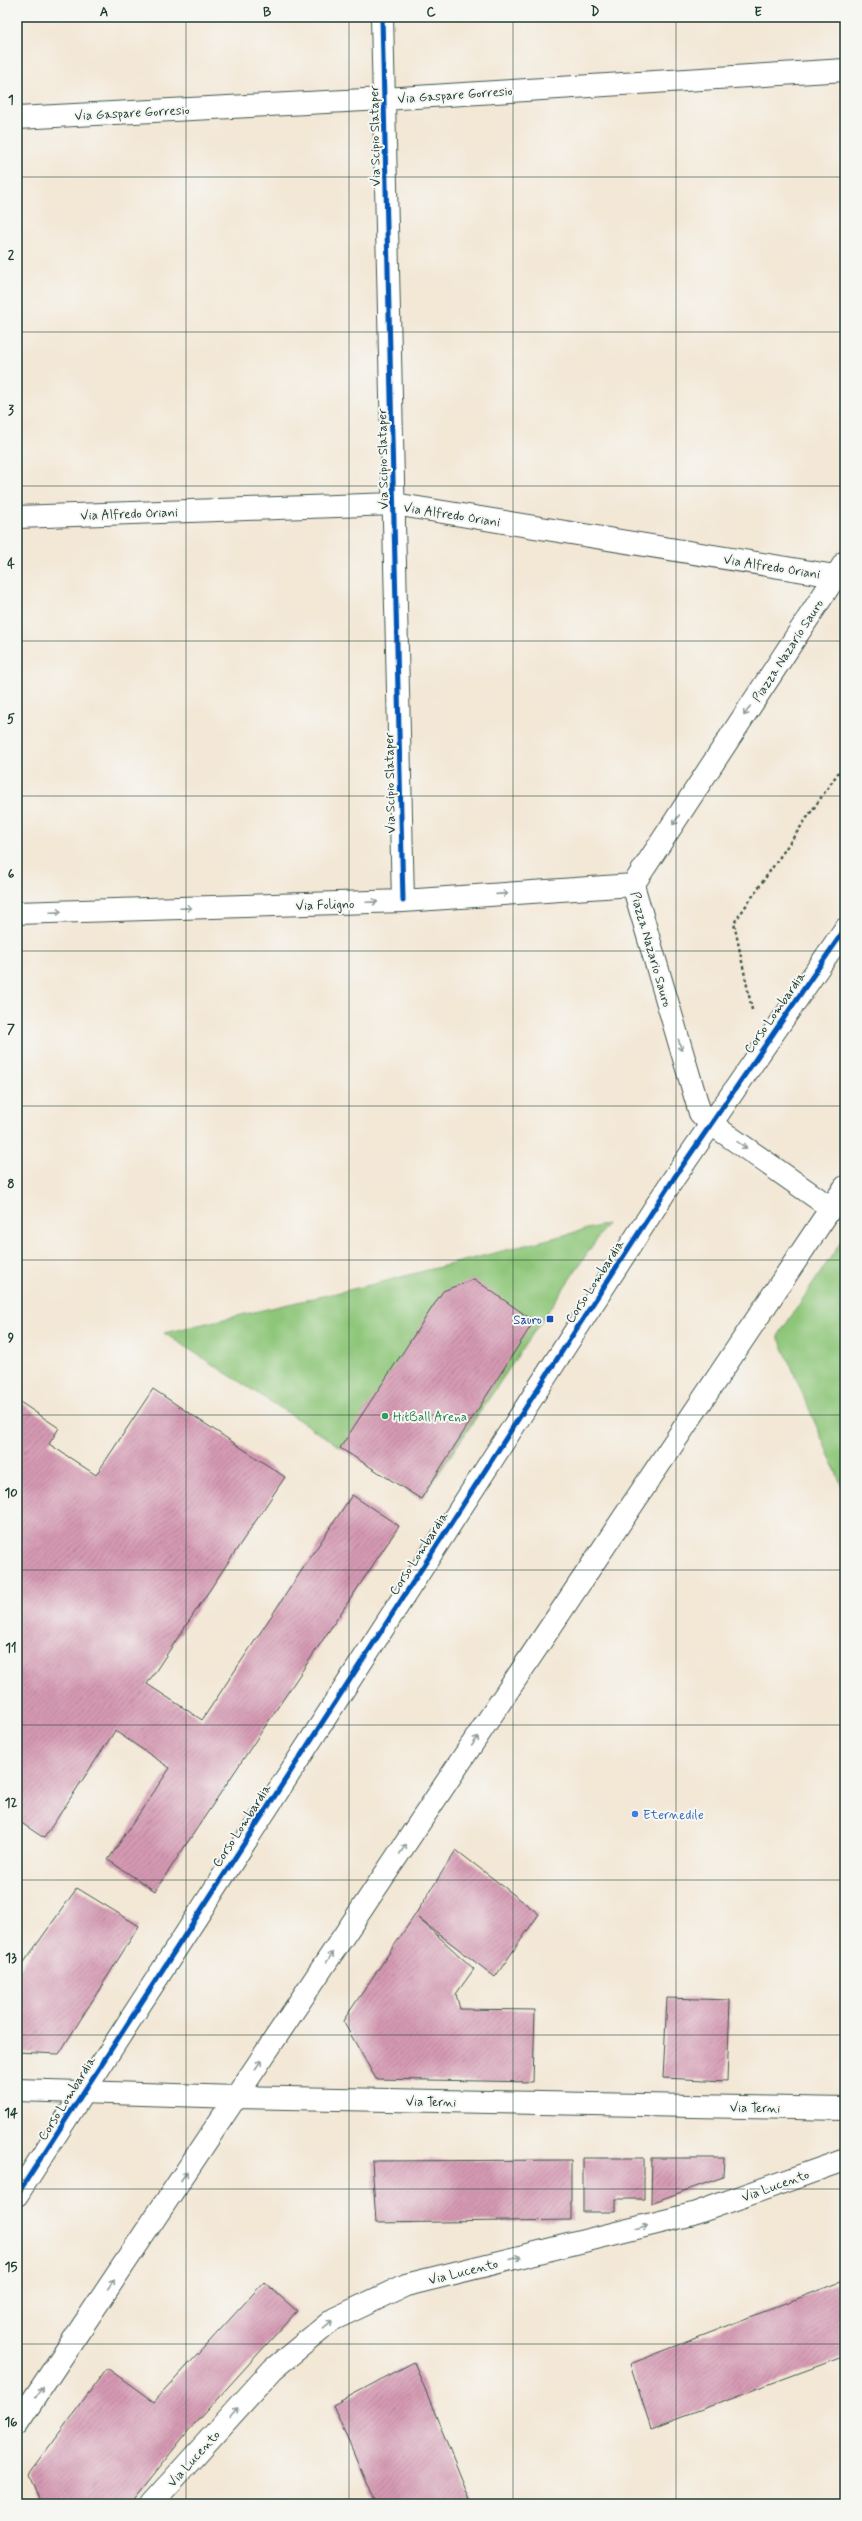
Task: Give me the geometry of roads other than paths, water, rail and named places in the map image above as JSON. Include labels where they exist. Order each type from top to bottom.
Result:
[{"type":"street","name":"Via Scipio Slataper","points":[[382,17],[403,901]]},
{"type":"street","name":"Via Gaspare Gorresio","points":[[17,118],[384,99],[845,70]]},
{"type":"street","name":"Via Alfredo Oriani","points":[[17,517],[394,504],[840,569]]},
{"type":"street","name":"Piazza Nazario Sauro","points":[[831,1208],[710,1123],[700,1113],[633,885],[840,569]]},
{"type":"street","name":"Via Foligno","points":[[17,913],[403,901],[633,885]]},
{"type":"street","name":"Corso Lombardia","points":[[17,2195],[82,2091],[710,1123],[845,929]]},
{"type":"street","points":[[17,2424],[845,1187]]},
{"type":"street","name":"Via Terni","points":[[17,2090],[82,2091],[236,2098],[845,2109]]},
{"type":"street","name":"Via Lucento","points":[[152,2504],[273,2370],[334,2319],[406,2285],[693,2214],[845,2160]]},
{"type":"place","name":"Sauro","points":[[550,1319]]},
{"type":"place","name":"HitBall Arena","points":[[385,1416]]},
{"type":"place","name":"Eternedile","points":[[635,1814]]}]
